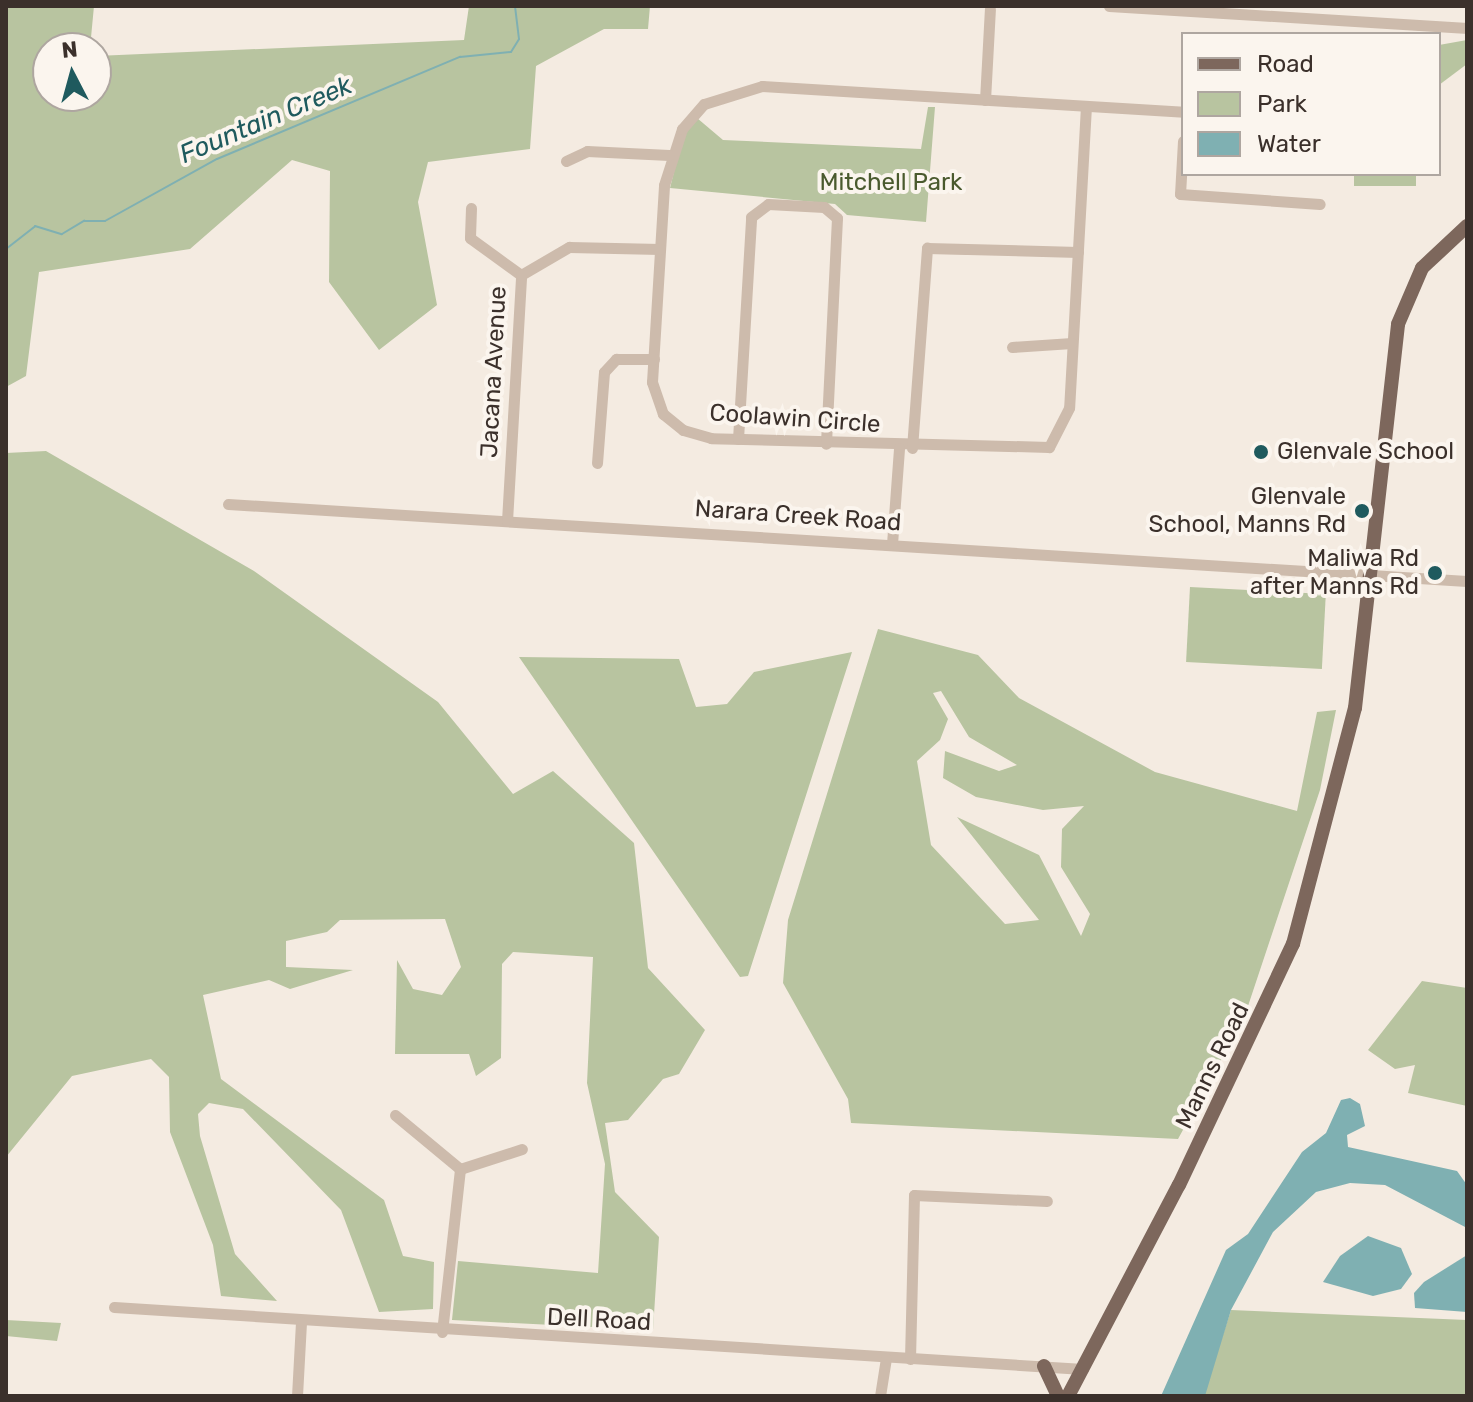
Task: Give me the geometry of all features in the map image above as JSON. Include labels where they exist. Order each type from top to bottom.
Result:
[{"type":"main road","name":"Manns Road","points":[[1068,1396],[1276,985],[1347,736],[1403,306],[1422,268],[1464,234]]},
{"type":"main road","points":[[1044,1366],[1058,1396]]},
{"type":"street","points":[[1109,6],[1273,11],[1467,28]]},
{"type":"street","points":[[985,100],[990,7]]},
{"type":"street","name":"Coolawin Circle","points":[[1086,106],[1069,408],[1049,447],[905,448],[738,439],[696,435],[672,424],[654,393],[660,249],[669,155],[691,116],[741,88],[985,100],[1086,106],[1181,112]]},
{"type":"street","points":[[566,161],[587,151],[669,155]]},
{"type":"street","points":[[1181,176],[1180,194],[1320,204]]},
{"type":"street","points":[[738,439],[751,217],[762,204],[796,205],[824,207],[837,218],[826,444]]},
{"type":"street","points":[[471,208],[470,238],[521,275]]},
{"type":"street","name":"Jacana Avenue","points":[[507,521],[521,275],[569,247],[660,249]]},
{"type":"street","points":[[892,544],[927,248],[1078,252]]},
{"type":"street","points":[[1012,347],[1072,343]]},
{"type":"street","points":[[597,463],[604,372],[616,359],[654,359]]},
{"type":"street","name":"Narara Creek Road","points":[[228,504],[1467,581]]},
{"type":"street","points":[[395,1115],[460,1169]]},
{"type":"street","points":[[460,1169],[522,1149]]},
{"type":"street","points":[[442,1332],[460,1169]]},
{"type":"street","points":[[910,1359],[914,1195],[1047,1201]]},
{"type":"street","name":"Dell Road","points":[[114,1307],[442,1332],[1083,1369]]},
{"type":"street","points":[[297,1396],[301,1322]]},
{"type":"street","points":[[880,1396],[886,1358]]},
{"type":"green space","points":[[6,6],[94,6],[92,32],[32,32],[32,112],[112,112],[112,55],[464,40],[469,6],[650,6],[648,29],[604,29],[536,66],[530,149],[428,162],[418,202],[437,305],[379,350],[329,282],[330,171],[292,160],[190,249],[39,272],[26,376],[6,387]]},
{"type":"green space","points":[[1467,40],[1467,64],[1441,84],[1441,45]]},
{"type":"green space","name":"Mitchell Park","points":[[928,107],[935,107],[926,222],[847,215],[835,204],[670,188],[684,131],[697,118],[723,140],[921,149]]},
{"type":"green space","points":[[1354,176],[1416,176],[1416,186],[1354,186]]},
{"type":"green space","points":[[46,451],[254,571],[438,702],[513,794],[553,771],[634,843],[648,968],[705,1030],[679,1074],[663,1079],[628,1120],[605,1123],[615,1192],[659,1237],[653,1330],[452,1320],[458,1261],[598,1273],[605,1164],[587,1083],[593,957],[513,952],[502,964],[501,1058],[476,1076],[469,1054],[395,1054],[397,960],[413,989],[442,995],[461,967],[445,919],[340,920],[327,932],[286,941],[286,967],[353,970],[290,989],[269,980],[203,995],[221,1079],[384,1200],[403,1256],[434,1262],[433,1309],[379,1312],[341,1210],[243,1109],[209,1103],[198,1114],[200,1136],[235,1254],[277,1301],[221,1296],[213,1245],[170,1132],[169,1077],[151,1059],[72,1076],[6,1157],[6,453]]},
{"type":"green space","points":[[1190,587],[1326,594],[1322,669],[1186,662]]},
{"type":"green space","points":[[878,629],[978,655],[1019,698],[1155,772],[1297,811],[1317,712],[1336,710],[1320,790],[1244,1018],[1178,1139],[851,1123],[848,1099],[783,983],[788,920]],"holes":[[[941,691],[969,737],[1017,765],[999,771],[945,751],[943,778],[976,797],[1043,810],[1084,806],[1062,829],[1061,867],[1090,914],[1081,936],[1039,855],[957,817],[1039,920],[1005,924],[931,845],[917,761],[940,740],[948,719],[933,693]]]},
{"type":"green space","points":[[852,652],[748,976],[740,977],[519,657],[679,659],[696,707],[727,704],[754,672]]},
{"type":"green space","points":[[1422,981],[1467,988],[1467,1106],[1408,1093],[1415,1065],[1395,1069],[1368,1050]]},
{"type":"green space","points":[[1231,1310],[1467,1320],[1467,1396],[1203,1396]]},
{"type":"green space","points":[[6,1320],[61,1323],[57,1341],[6,1336]]},
{"type":"water","points":[[1350,1098],[1360,1104],[1365,1126],[1347,1135],[1348,1147],[1457,1171],[1467,1185],[1467,1228],[1385,1185],[1350,1183],[1316,1192],[1273,1232],[1231,1310],[1205,1396],[1161,1396],[1226,1250],[1248,1234],[1302,1152],[1326,1133],[1341,1100]]},
{"type":"water","points":[[1368,1236],[1401,1248],[1412,1274],[1401,1289],[1373,1296],[1323,1282],[1340,1256]]},
{"type":"water","points":[[1467,1255],[1467,1312],[1415,1308],[1414,1293],[1424,1282]]},
{"type":"waterway","name":"Fountain Creek","points":[[6,249],[35,226],[62,234],[84,221],[105,221],[217,159],[460,57],[511,52],[519,39],[515,6]]},
{"type":"place","name":"Glenvale School","points":[[1261,452]]},
{"type":"place","name":"Glenvale School, Manns Rd","points":[[1362,511]]},
{"type":"place","name":"Maliwa Rd after Manns Rd","points":[[1435,573]]}]
